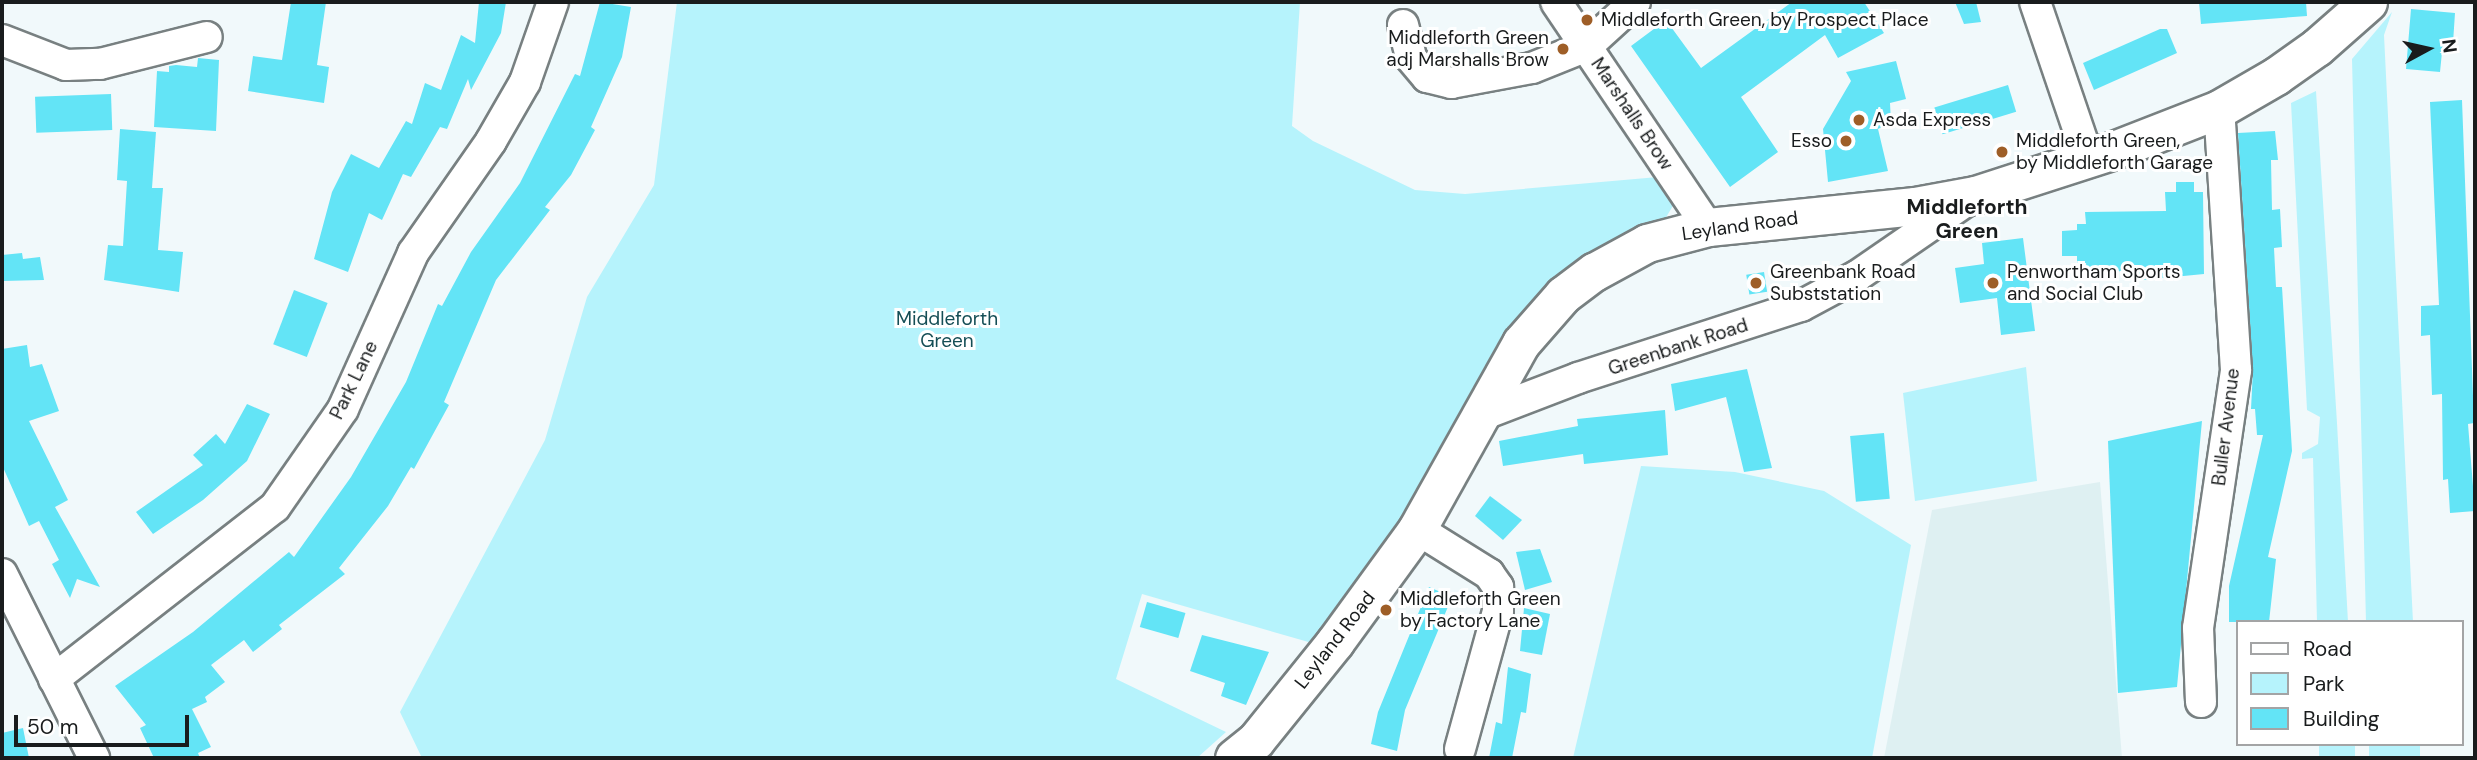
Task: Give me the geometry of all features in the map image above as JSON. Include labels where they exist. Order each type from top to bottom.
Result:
[{"type":"main road","name":"Leyland Road","points":[[1252,752],[1417,529],[1521,343],[1563,295],[1638,247],[1708,227],[1915,206],[1975,195],[2088,158],[2219,108],[2317,47],[2368,2]]},
{"type":"street","name":"Park Lane","points":[[54,679],[275,507],[343,409],[413,253],[491,141],[524,82],[553,2]]},
{"type":"street","name":"Marshalls Brow","points":[[1556,2],[1708,227]]},
{"type":"street","points":[[1403,25],[1411,58],[1427,77],[1451,83],[1532,68],[1587,46],[1634,2]]},
{"type":"street","points":[[2035,2],[2088,158]]},
{"type":"street","points":[[2,40],[41,59],[89,64],[207,37]]},
{"type":"street","name":"Buller Avenue","points":[[2200,702],[2198,628],[2236,370],[2219,108]]},
{"type":"street","name":"Greenbank Road","points":[[1479,415],[1577,378],[1801,306],[1857,276],[1975,195]]},
{"type":"street","points":[[1417,529],[1489,573],[1498,587],[1498,611],[1460,749]]},
{"type":"street","points":[[2,574],[10,607],[54,679],[94,758]]},
{"type":"shaded area","points":[[2100,482],[2122,758],[1884,758],[1932,510]]},
{"type":"green space","name":"Middleforth Green","points":[[677,2],[1300,2],[1292,126],[1313,141],[1415,190],[1465,194],[1658,177],[1674,204],[1665,219],[1577,268],[1392,537],[1312,643],[1142,594],[1116,679],[1226,732],[1197,758],[422,758],[400,712],[545,440],[587,297],[654,185]]},
{"type":"green space","points":[[2392,12],[2384,35],[2413,620],[2366,620],[2352,59]]},
{"type":"green space","points":[[2316,91],[2348,620],[2317,620],[2313,458],[2302,459],[2302,453],[2318,444],[2320,417],[2307,410],[2291,103]]},
{"type":"green space","points":[[2026,367],[2037,481],[1915,501],[1903,393]]},
{"type":"green space","points":[[1641,466],[1735,472],[1824,491],[1911,545],[1872,758],[1573,758]]},
{"type":"green space","points":[[2319,746],[2355,746],[2355,758],[2319,758]]},
{"type":"green space","points":[[2369,746],[2420,746],[2420,758],[2369,758]]},
{"type":"building","points":[[291,2],[326,2],[317,65],[329,67],[324,103],[248,91],[253,56],[282,60]]},
{"type":"building","points":[[479,2],[506,2],[501,33],[471,90],[468,79],[447,129],[440,127],[411,177],[403,174],[382,220],[369,213],[348,272],[314,259],[332,192],[351,154],[379,168],[406,121],[412,124],[425,83],[441,90],[461,35],[475,43]]},
{"type":"building","points":[[600,2],[631,7],[622,57],[591,127],[595,130],[571,175],[545,207],[550,210],[496,280],[444,402],[449,405],[414,469],[411,467],[388,506],[339,568],[345,574],[279,625],[282,629],[253,652],[244,640],[211,665],[225,682],[205,697],[207,702],[192,709],[211,747],[198,753],[200,758],[154,758],[140,728],[146,725],[115,686],[193,632],[289,552],[294,557],[351,477],[406,382],[438,304],[442,306],[471,252],[520,183],[575,74],[580,76]]},
{"type":"building","points":[[1792,2],[1864,2],[1884,33],[1838,58],[1825,35],[1741,97],[1778,152],[1730,187],[1631,46],[1666,20],[1701,68]]},
{"type":"building","points":[[1955,2],[1976,2],[1981,22],[1964,24]]},
{"type":"building","points":[[2199,2],[2306,2],[2307,16],[2201,24]]},
{"type":"building","points":[[2411,9],[2455,13],[2453,43],[2443,42],[2440,72],[2406,69]]},
{"type":"building","points":[[2160,29],[2167,29],[2177,53],[2094,90],[2083,63]]},
{"type":"building","points":[[198,58],[219,60],[216,131],[154,127],[157,71],[169,72],[169,66],[176,65],[197,67]]},
{"type":"building","points":[[1896,61],[1906,99],[1890,103],[1891,123],[1878,129],[1888,171],[1828,182],[1823,129],[1851,81],[1846,72]]},
{"type":"building","points":[[2008,85],[2016,112],[1943,134],[1934,108]]},
{"type":"building","points":[[111,94],[112,130],[36,133],[35,97]]},
{"type":"building","points":[[2462,100],[2474,423],[2468,424],[2475,511],[2450,513],[2448,479],[2443,480],[2442,394],[2432,395],[2430,335],[2421,336],[2421,306],[2439,305],[2430,102]]},
{"type":"building","points":[[120,129],[156,132],[152,188],[163,188],[158,250],[183,252],[179,292],[104,280],[108,245],[123,246],[127,181],[117,180]]},
{"type":"building","points":[[2275,131],[2278,160],[2271,160],[2272,210],[2280,209],[2282,247],[2274,248],[2276,287],[2282,287],[2292,451],[2268,557],[2276,559],[2269,620],[2229,622],[2229,586],[2263,435],[2257,435],[2255,409],[2251,409],[2253,369],[2238,133]]},
{"type":"building","points":[[2176,182],[2194,182],[2194,192],[2203,192],[2204,274],[2132,281],[2132,271],[2087,272],[2086,263],[2077,263],[2077,256],[2062,256],[2062,231],[2077,230],[2077,224],[2086,224],[2085,212],[2166,211],[2165,192],[2176,192]]},
{"type":"building","name":"Penwortham Sports and Social Club","points":[[2023,238],[2035,331],[2001,335],[1997,298],[1960,303],[1955,268],[1984,264],[1982,243]]},
{"type":"building","points":[[22,253],[23,259],[40,257],[44,280],[2,281],[2,255]]},
{"type":"building","name":"Greenbank Road Subststation","points":[[1764,272],[1767,292],[1749,295],[1746,275]]},
{"type":"building","points":[[294,290],[328,303],[307,357],[273,344]]},
{"type":"building","points":[[27,345],[30,367],[42,364],[59,411],[29,421],[68,500],[55,507],[100,587],[77,579],[70,598],[52,564],[59,560],[39,521],[29,526],[2,465],[2,349]]},
{"type":"building","points":[[1747,369],[1772,468],[1744,472],[1726,397],[1675,411],[1671,384]]},
{"type":"building","points":[[247,404],[270,414],[247,461],[203,500],[153,534],[136,512],[203,465],[193,455],[216,434],[225,444]]},
{"type":"building","points":[[1665,410],[1668,455],[1584,464],[1583,454],[1503,466],[1499,441],[1578,426],[1577,419]]},
{"type":"building","points":[[2202,421],[2177,687],[2118,693],[2108,441]]},
{"type":"building","points":[[1884,433],[1890,499],[1856,502],[1850,436]]},
{"type":"building","points":[[1490,496],[1522,520],[1503,540],[1475,516]]},
{"type":"building","points":[[1540,549],[1552,582],[1525,590],[1516,552]]},
{"type":"building","points":[[1429,587],[1452,597],[1405,710],[1397,751],[1371,744],[1378,712]]},
{"type":"building","points":[[1147,602],[1185,613],[1178,638],[1140,627]]},
{"type":"building","points":[[1524,608],[1550,614],[1542,655],[1520,651]]},
{"type":"building","points":[[1202,635],[1269,652],[1246,705],[1221,696],[1225,683],[1190,671]]},
{"type":"building","points":[[1508,667],[1531,674],[1526,713],[1521,712],[1512,758],[1489,758],[1496,722],[1502,724]]},
{"type":"building","points":[[23,728],[29,758],[2,758],[2,733]]},
{"type":"place","name":"Middleforth Green, by Prospect Place","points":[[1587,20]]},
{"type":"place","name":"Middleforth Green adj Marshalls Brow","points":[[1563,49]]},
{"type":"place","name":"Asda Express","points":[[1859,120]]},
{"type":"place","name":"Esso","points":[[1846,141]]},
{"type":"place","name":"Middleforth Green, by Middleforth Garage","points":[[2002,152]]},
{"type":"place","name":"Greenbank Road Subststation","points":[[1756,283]]},
{"type":"place","name":"Penwortham Sports and Social Club","points":[[1993,283]]},
{"type":"place","name":"Middleforth Green by Factory Lane","points":[[1386,610]]},
{"type":"district","name":"Middleforth Green","points":[[1967,219]]}]
